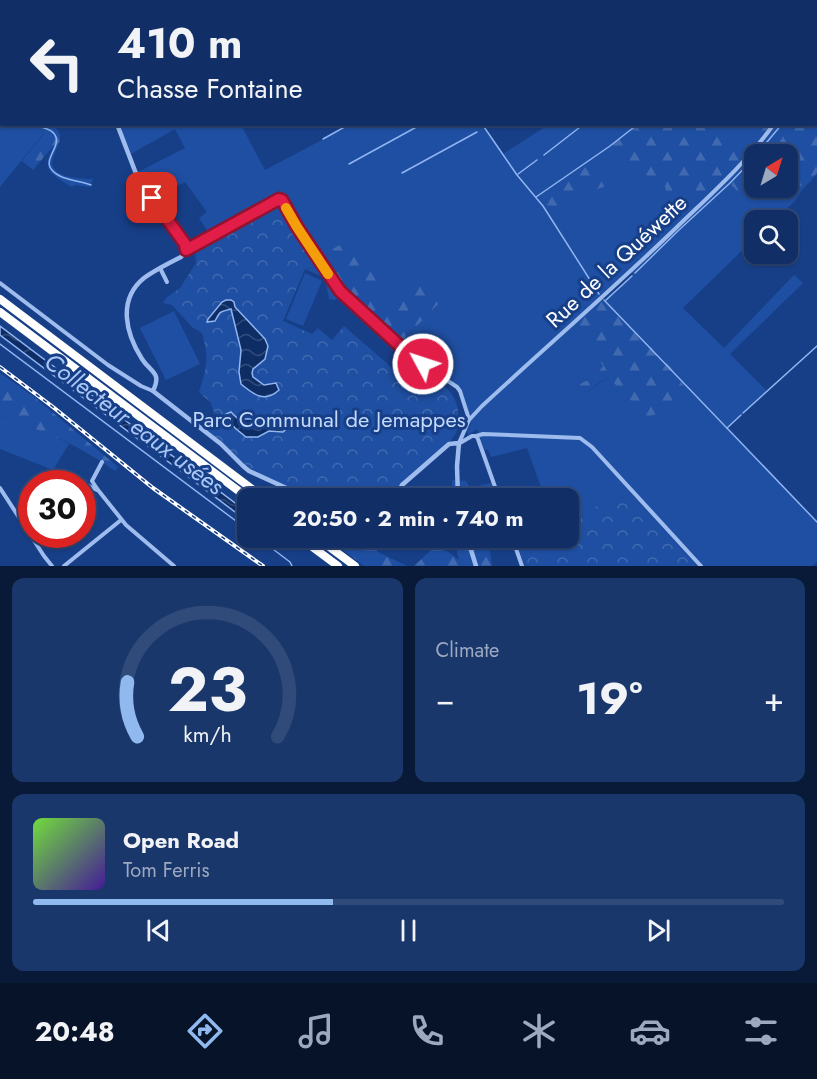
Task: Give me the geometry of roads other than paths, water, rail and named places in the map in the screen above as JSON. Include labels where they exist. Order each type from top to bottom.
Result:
[{"type":"highway","points":[[0,300],[251,488]]},
{"type":"highway","points":[[0,312],[237,490]]},
{"type":"highway","points":[[314,548],[338,566]]},
{"type":"highway","points":[[331,548],[355,566]]},
{"type":"street","points":[[118,126],[140,180],[185,244],[186,250]]},
{"type":"street","name":"Rue de la Quéwette","points":[[459,443],[473,415],[631,272],[728,178],[772,126]]},
{"type":"street","points":[[153,391],[157,382],[156,376],[140,355],[127,326],[128,302],[132,292],[144,278],[181,257],[186,250],[279,199],[282,200],[297,227],[340,291],[413,358],[457,387],[470,420]]},
{"type":"street","points":[[160,268],[168,282]]},
{"type":"street","points":[[0,283],[108,365],[153,391],[221,444],[249,471],[286,488]]},
{"type":"street","points":[[400,488],[449,444],[459,443],[472,436],[483,434],[580,438],[592,447],[701,566]]},
{"type":"street","points":[[476,436],[495,488]]},
{"type":"street","points":[[458,488],[459,443]]},
{"type":"street","points":[[102,462],[92,481],[98,490],[130,530],[174,566]]},
{"type":"street","points":[[0,488],[52,566]]},
{"type":"street","points":[[64,566],[122,520]]},
{"type":"street","points":[[470,548],[476,566]]},
{"type":"street","points":[[516,548],[522,566]]},
{"type":"water","points":[[226,300],[234,302],[235,307],[265,339],[268,346],[265,359],[253,369],[252,373],[253,377],[264,385],[276,383],[279,390],[274,394],[260,396],[241,384],[239,372],[241,350],[231,309],[221,312],[215,321],[207,322]]},
{"type":"water","points":[[0,326],[237,504],[237,513],[0,335]]},
{"type":"water","points":[[231,412],[241,419],[254,419],[272,424],[282,423],[285,430],[283,432],[269,431],[258,437],[246,437],[225,416]]},
{"type":"waterway","points":[[35,126],[45,128],[55,135],[56,144],[49,162],[52,170],[65,178],[91,185]]},
{"type":"waterway","points":[[323,139],[346,126]]},
{"type":"waterway","points":[[349,164],[418,126]]},
{"type":"waterway","points":[[483,126],[517,175],[543,206],[599,294]]},
{"type":"waterway","points":[[544,155],[581,126]]},
{"type":"waterway","points":[[536,197],[635,126]]},
{"type":"waterway","points":[[765,144],[780,126]]},
{"type":"waterway","points":[[402,173],[477,132]]},
{"type":"waterway","points":[[518,174],[537,160]]},
{"type":"waterway","points":[[635,273],[744,168]]},
{"type":"waterway","points":[[606,300],[632,276]]},
{"type":"waterway","points":[[604,300],[817,522]]},
{"type":"waterway","name":"Collecteur eaux usées","points":[[0,344],[237,522]]},
{"type":"waterway","points":[[743,413],[817,346]]},
{"type":"waterway","points":[[727,428],[741,415]]},
{"type":"waterway","name":"Collecteur eaux usées","points":[[272,548],[292,566]]},
{"type":"railway","points":[[0,367],[153,488],[263,566]]},
{"type":"park label","name":"Parc Communal de Jemappes","points":[[329,419]]}]
